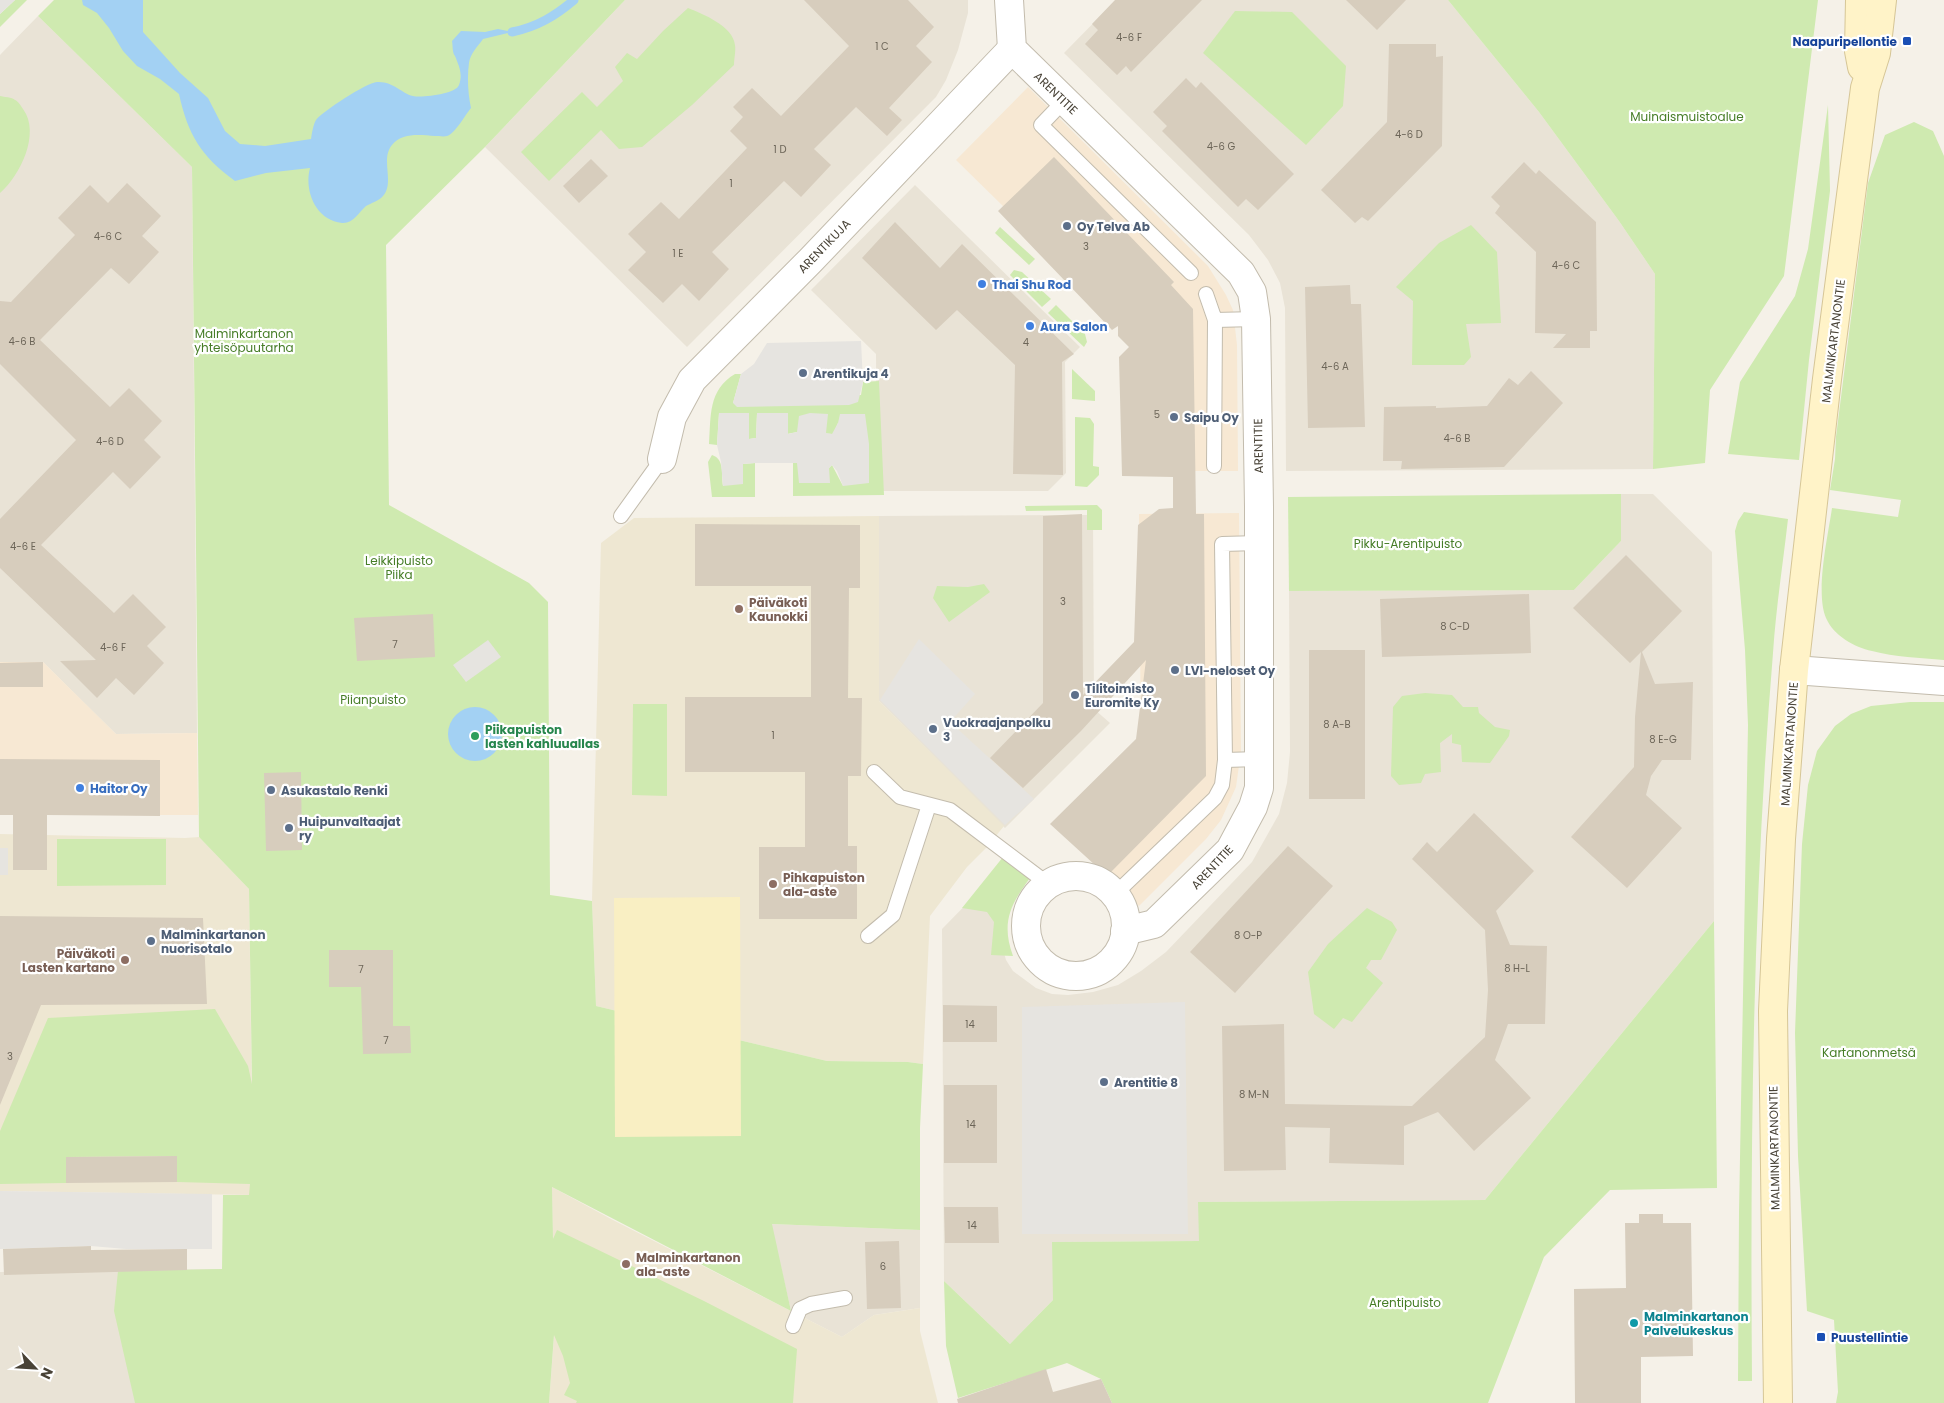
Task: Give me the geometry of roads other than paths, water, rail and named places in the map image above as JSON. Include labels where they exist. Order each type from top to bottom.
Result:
[{"type":"main road","name":"MALMINKARTANONTIE","points":[[1860,0],[1859,51],[1865,88]]},
{"type":"main road","name":"MALMINKARTANONTIE","points":[[1778,1403],[1773,1011],[1781,839],[1794,670],[1827,379],[1865,88],[1876,53],[1882,0]]},
{"type":"street","points":[[1009,0],[1012,49]]},
{"type":"street","name":"ARENTITIE","points":[[1012,49],[1241,273],[1252,292],[1256,319],[1259,543],[1259,788],[1253,807],[1230,850],[1154,924],[1125,931]]},
{"type":"street","name":"ARENTIKUJA","points":[[662,459],[672,417],[692,380],[810,261],[1012,49]]},
{"type":"street","points":[[1794,670],[1944,682]]},
{"type":"street","points":[[1078,876],[1095,879],[1111,890],[1124,912],[1125,931],[1120,950],[1108,964],[1094,972],[1078,976],[1060,973],[1040,961],[1030,946],[1026,920],[1030,904],[1035,896],[1048,884],[1059,878],[1078,876]]},
{"type":"lane","points":[[1064,101],[1041,125],[1190,273]]},
{"type":"lane","points":[[1206,294],[1215,320],[1214,466]]},
{"type":"lane","points":[[1215,320],[1256,319]]},
{"type":"lane","points":[[621,516],[662,459]]},
{"type":"lane","points":[[1114,895],[1215,798],[1222,785],[1225,760],[1222,544],[1259,543]]},
{"type":"lane","points":[[1225,760],[1259,758]]},
{"type":"lane","points":[[874,772],[900,797],[950,810],[1048,884]]},
{"type":"lane","points":[[868,936],[893,915],[929,805]]},
{"type":"lane","points":[[793,1326],[800,1309],[811,1304],[845,1298]]},
{"type":"water","points":[[82,0],[143,0],[143,32],[180,73],[208,98],[225,131],[240,144],[265,146],[311,139],[315,122],[320,116],[345,98],[377,82],[388,83],[413,96],[431,96],[452,91],[459,85],[461,74],[453,53],[452,41],[461,31],[485,32],[498,29],[512,32],[483,39],[473,53],[468,74],[471,108],[453,132],[446,136],[412,135],[396,141],[392,145],[387,157],[388,185],[383,196],[366,206],[353,220],[342,223],[333,221],[318,210],[310,194],[310,168],[266,173],[235,181],[223,172],[198,144],[187,121],[179,94],[160,79],[137,66],[123,51],[97,13],[83,5]]},
{"type":"water","name":"Piikapuiston lasten kahluuallas","points":[[470,707],[480,707],[490,711],[498,719],[502,734],[498,749],[490,757],[480,761],[470,761],[460,757],[452,749],[448,739],[448,729],[452,719],[460,711]]},
{"type":"waterway","points":[[512,32],[545,20],[574,0]]},
{"type":"place","name":"Naapuripellontie","points":[[1907,41]]},
{"type":"place","name":"Oy Telva Ab","points":[[1067,226]]},
{"type":"place","name":"Thai Shu Rod","points":[[982,284]]},
{"type":"place","name":"Aura Salon","points":[[1030,326]]},
{"type":"place","name":"Arentikuja 4","points":[[803,373]]},
{"type":"place","name":"Saipu Oy","points":[[1174,417]]},
{"type":"place","name":"Päiväkoti Kaunokki","points":[[739,609]]},
{"type":"place","name":"LVI-neloset Oy","points":[[1175,670]]},
{"type":"place","name":"Tilitoimisto Euromite Ky","points":[[1075,695]]},
{"type":"place","name":"Vuokraajanpolku 3","points":[[933,729]]},
{"type":"place","name":"Piikapuiston lasten kahluuallas","points":[[475,736]]},
{"type":"place","name":"Haitor Oy","points":[[80,788]]},
{"type":"place","name":"Asukastalo Renki","points":[[271,790]]},
{"type":"place","name":"Huipunvaltaajat ry","points":[[289,828]]},
{"type":"place","name":"Pihkapuiston ala-aste","points":[[773,884]]},
{"type":"place","name":"Malminkartanon nuorisotalo","points":[[151,941]]},
{"type":"place","name":"Päiväkoti Lasten kartano","points":[[125,960]]},
{"type":"place","name":"Arentitie 8","points":[[1104,1082]]},
{"type":"place","name":"Malminkartanon ala-aste","points":[[626,1264]]},
{"type":"place","name":"Malminkartanon Palvelukeskus","points":[[1634,1323]]},
{"type":"place","name":"Puustellintie","points":[[1821,1337]]},
{"type":"park label","name":"Muinaismuistoalue","points":[[1687,116]]},
{"type":"park label","name":"Malminkartanon yhteisöpuutarha","points":[[244,340]]},
{"type":"park label","name":"Pikku-Arentipuisto","points":[[1408,543]]},
{"type":"park label","name":"Leikkipuisto Piika","points":[[399,567]]},
{"type":"park label","name":"Piianpuisto","points":[[373,699]]},
{"type":"park label","name":"Kartanonmetsä","points":[[1869,1052]]},
{"type":"park label","name":"Arentipuisto","points":[[1405,1302]]}]
